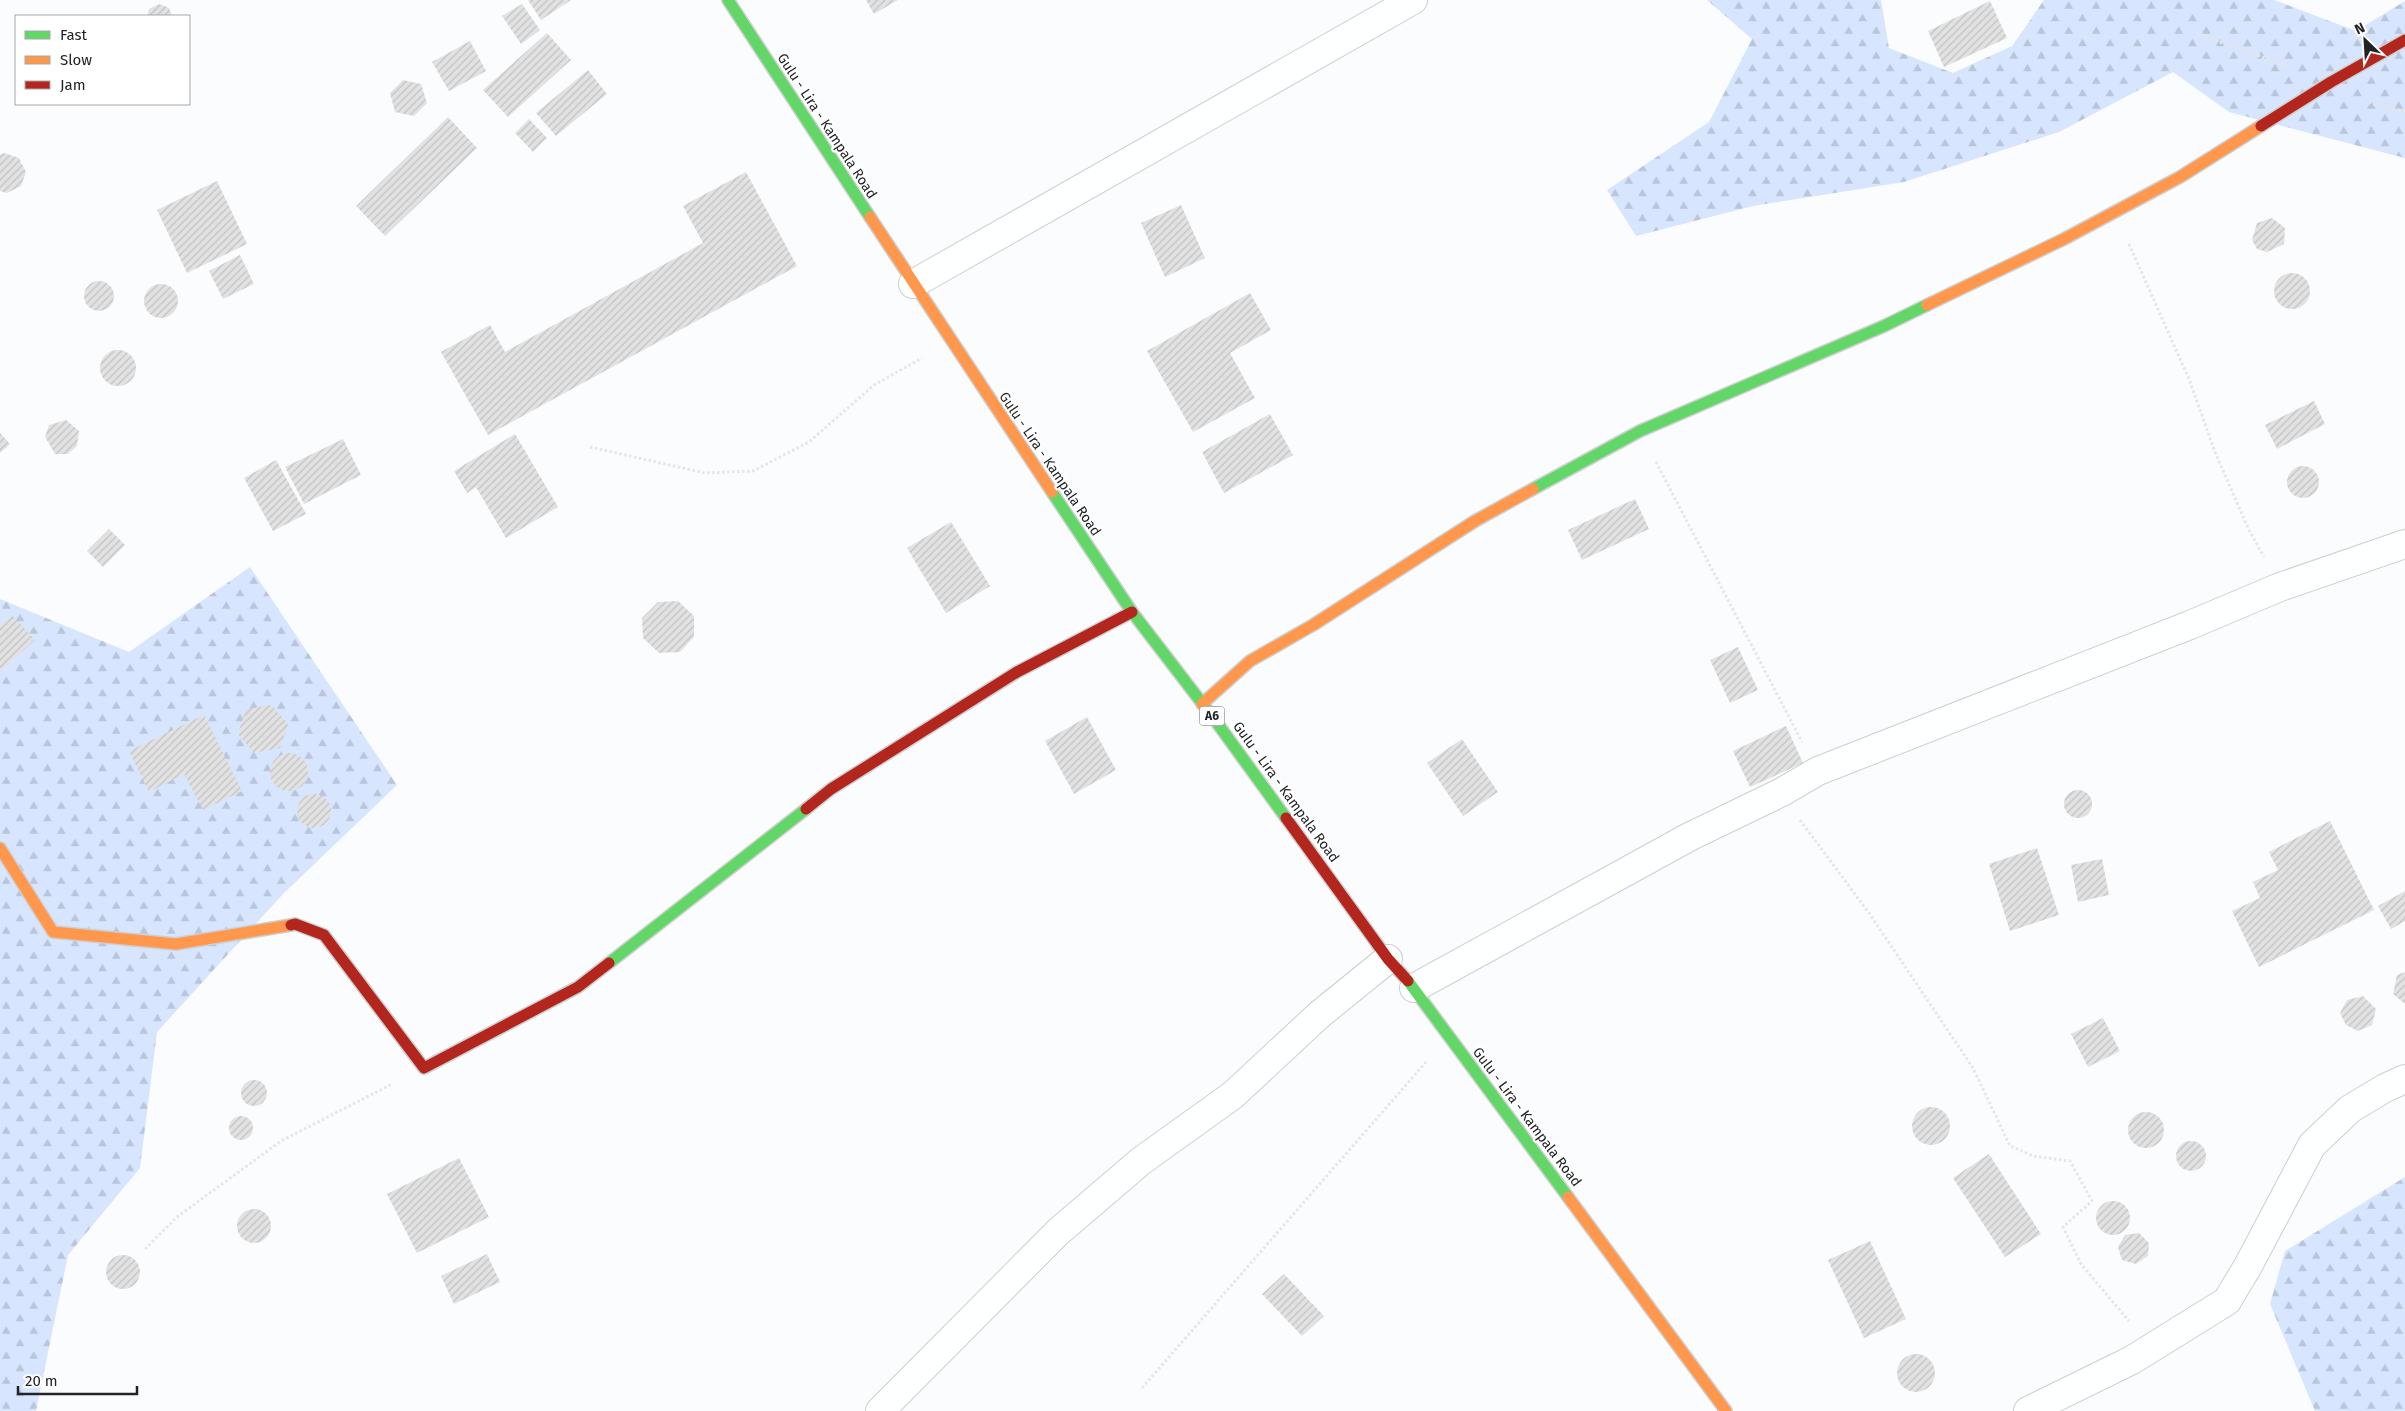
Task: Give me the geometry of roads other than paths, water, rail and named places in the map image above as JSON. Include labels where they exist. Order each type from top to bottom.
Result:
[{"type":"street","name":"Gulu - Lira - Kampala Road","points":[[728,0],[951,342],[1132,612],[1216,720],[1388,959],[1414,988],[1448,1037],[1726,1411]]},
{"type":"street","points":[[913,284],[1413,0]]},
{"type":"street","points":[[1202,704],[1250,661],[1313,625],[1475,521],[1640,431],[1884,326],[2064,239],[2180,177],[2331,82],[2405,40]]},
{"type":"street","points":[[1414,988],[1691,836],[1782,792],[1818,771],[2190,625],[2280,587],[2405,544]]},
{"type":"street","points":[[0,848],[53,932],[176,944],[295,924],[324,935],[424,1068],[578,987],[831,789],[1017,672],[1132,612]]},
{"type":"street","points":[[880,1411],[1058,1232],[1141,1161],[1233,1095],[1319,1015],[1388,959]]},
{"type":"street","points":[[2028,1411],[2132,1360],[2227,1301],[2248,1266],[2312,1145],[2350,1109],[2385,1088],[2405,1080]]}]
